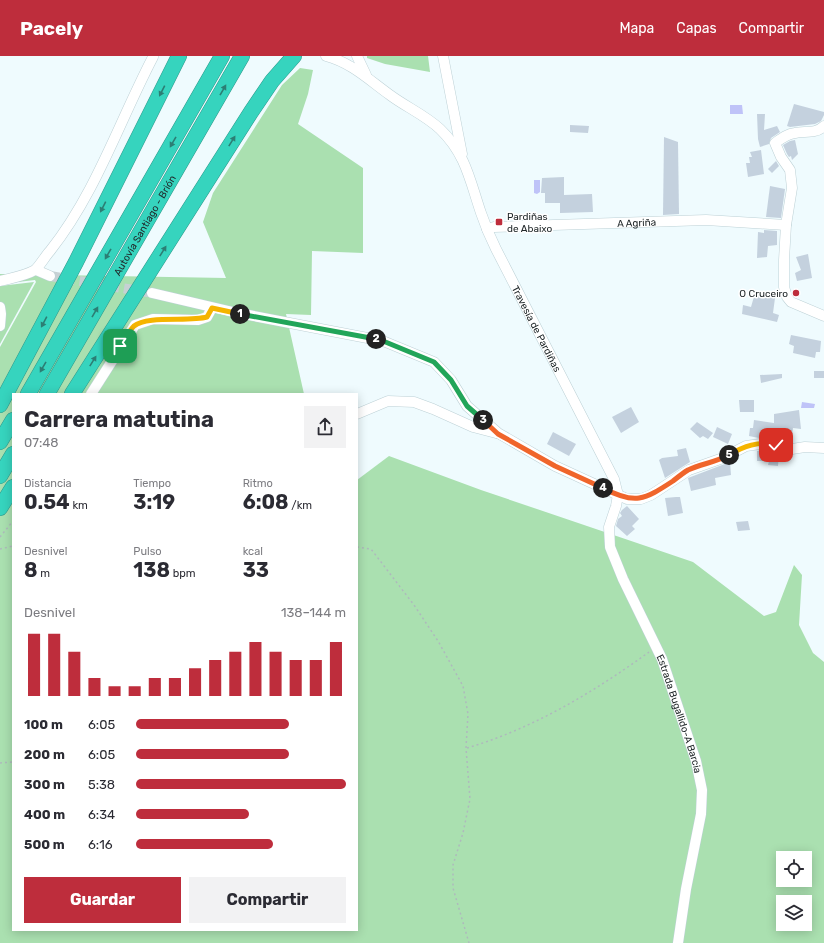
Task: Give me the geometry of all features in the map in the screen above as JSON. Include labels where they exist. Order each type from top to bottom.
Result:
[{"type":"highway","points":[[0,405],[76,262],[180,56]]},
{"type":"highway","points":[[73,393],[251,112],[272,81],[294,56]]},
{"type":"highway","name":"Autovía Santiago - Brión","points":[[29,393],[221,58]]},
{"type":"highway","name":"Autovía Santiago - Brión","points":[[48,393],[239,62]]},
{"type":"highway","points":[[0,442],[12,422]]},
{"type":"highway","points":[[0,476],[12,456]]},
{"type":"highway","points":[[0,508],[12,489]]},
{"type":"street","points":[[326,56],[346,63],[366,75],[392,97],[439,128],[451,141],[462,158]]},
{"type":"street","points":[[357,56],[366,75]]},
{"type":"street","points":[[443,56],[462,158]]},
{"type":"street","points":[[0,281],[36,270],[73,217],[104,162],[140,82],[153,57]]},
{"type":"street","points":[[824,126],[809,132],[796,132],[785,136],[775,143],[781,157],[790,170],[792,188],[786,224],[784,260],[784,287],[787,298],[796,305],[824,316]]},
{"type":"street","name":"Travesía de Pardiñas","points":[[462,158],[487,229],[611,473],[616,484],[618,495]]},
{"type":"street","name":"A Agriña","points":[[487,229],[494,227],[706,220],[786,224]]},
{"type":"street","points":[[36,270],[50,276]]},
{"type":"street","points":[[152,293],[212,308],[383,341],[434,362],[451,380],[467,406],[498,434],[555,466],[627,498],[641,499],[651,495],[689,470],[722,458],[751,445],[767,443],[792,449],[805,447],[824,448]]},
{"type":"street","points":[[0,307],[0,326]]},
{"type":"street","points":[[92,393],[135,325],[153,319],[198,320],[207,317],[212,308]]},
{"type":"street","points":[[358,414],[388,401],[414,402],[473,427],[498,434]]},
{"type":"street","name":"Estrada Bugallido-A Barcia","points":[[618,495],[609,527],[610,547],[623,580],[657,647],[696,761],[702,790],[701,814],[686,889],[678,943]]},
{"type":"path","points":[[0,537],[12,522]]},
{"type":"path","points":[[0,549],[12,546]]},
{"type":"path","points":[[358,547],[371,549],[414,605],[438,641],[463,686],[468,714],[466,748],[470,799],[463,833],[454,865],[453,888],[469,943]]},
{"type":"path","points":[[466,748],[507,734],[545,718],[657,647]]},
{"type":"path","points":[[0,764],[12,762]]},
{"type":"green space","points":[[367,56],[428,56],[430,72],[385,64],[367,58]]},
{"type":"green space","points":[[300,68],[313,70],[308,94],[298,124],[363,168],[363,253],[312,251],[311,315],[286,314],[304,393],[12,393],[12,931],[358,931],[358,479],[389,456],[481,490],[693,562],[764,616],[776,612],[794,565],[802,575],[799,625],[813,653],[824,662],[824,943],[0,943],[0,347],[36,282],[35,280],[0,284],[0,274],[226,278],[203,222],[213,193],[282,85]]},
{"type":"green space","points":[[34,282],[0,344],[0,286]]},
{"type":"water","points":[[730,105],[742,105],[743,114],[730,114]]},
{"type":"water","points":[[534,180],[540,180],[540,192],[537,194],[534,193]]},
{"type":"water","points":[[802,402],[815,404],[814,408],[801,408]]},
{"type":"building","points":[[794,104],[824,112],[824,115],[821,121],[815,124],[790,127],[787,126]]},
{"type":"building","points":[[757,114],[765,114],[764,130],[777,126],[780,132],[771,138],[769,144],[760,147],[758,139]]},
{"type":"building","points":[[570,125],[589,126],[588,133],[570,132]]},
{"type":"building","points":[[664,137],[678,142],[679,214],[663,215]]},
{"type":"building","points":[[795,140],[798,154],[792,160],[791,156],[789,157],[787,154],[783,145]]},
{"type":"building","points":[[761,150],[764,174],[748,177],[746,163],[750,163],[749,157],[752,157],[750,152]]},
{"type":"building","points":[[776,161],[779,166],[772,173],[768,169]]},
{"type":"building","points":[[564,177],[564,195],[592,194],[593,212],[560,213],[560,203],[545,203],[545,193],[541,193],[542,178]]},
{"type":"building","points":[[770,186],[785,189],[781,218],[766,217]]},
{"type":"building","points":[[764,230],[777,231],[777,245],[768,246],[767,257],[757,258],[758,232],[764,233]]},
{"type":"building","points":[[808,254],[812,278],[797,281],[795,273],[801,270],[796,257]]},
{"type":"building","points":[[755,293],[775,298],[773,313],[779,315],[777,322],[742,314],[743,305],[751,307]]},
{"type":"building","points":[[791,335],[821,341],[820,352],[816,352],[815,358],[793,353],[794,346],[789,344]]},
{"type":"building","points":[[814,371],[824,371],[824,378],[814,378]]},
{"type":"building","points":[[782,374],[782,378],[761,383],[760,375]]},
{"type":"building","points":[[739,400],[754,400],[754,412],[740,412]]},
{"type":"building","points":[[631,407],[639,422],[621,433],[612,417]]},
{"type":"building","points":[[799,410],[801,429],[793,428],[791,442],[768,437],[759,438],[749,436],[750,428],[753,428],[754,420],[774,423],[774,414]]},
{"type":"building","points":[[697,422],[713,433],[708,439],[703,436],[700,438],[690,429]]},
{"type":"building","points":[[717,427],[732,434],[728,444],[713,437]]},
{"type":"building","points":[[553,432],[576,444],[569,456],[547,444]]},
{"type":"building","points":[[686,448],[690,462],[665,478],[659,460],[662,458],[678,456],[677,450]]},
{"type":"building","points":[[767,450],[779,453],[778,466],[768,465],[769,461],[757,461],[757,451]]},
{"type":"building","points":[[730,462],[731,475],[715,478],[716,485],[691,491],[688,478]]},
{"type":"building","points":[[680,497],[683,513],[668,516],[665,498]]},
{"type":"building","points":[[627,506],[639,519],[632,526],[635,529],[627,536],[616,526],[618,519],[622,516],[620,513]]},
{"type":"building","points":[[748,521],[750,530],[738,531],[736,522]]},
{"type":"tunnel","points":[[50,276],[152,293]]},
{"type":"place","name":"Pardiñas de Abaixo","points":[[499,222]]},
{"type":"place","name":"O Cruceiro","points":[[796,293]]},
{"type":"route","points":[[120,346],[135,325],[153,319],[198,320],[207,317],[212,308],[383,341],[434,362],[451,380],[467,406],[498,434],[555,466],[627,498],[641,499],[651,495],[689,470],[722,458],[746,446],[767,443],[776,445]]}]
